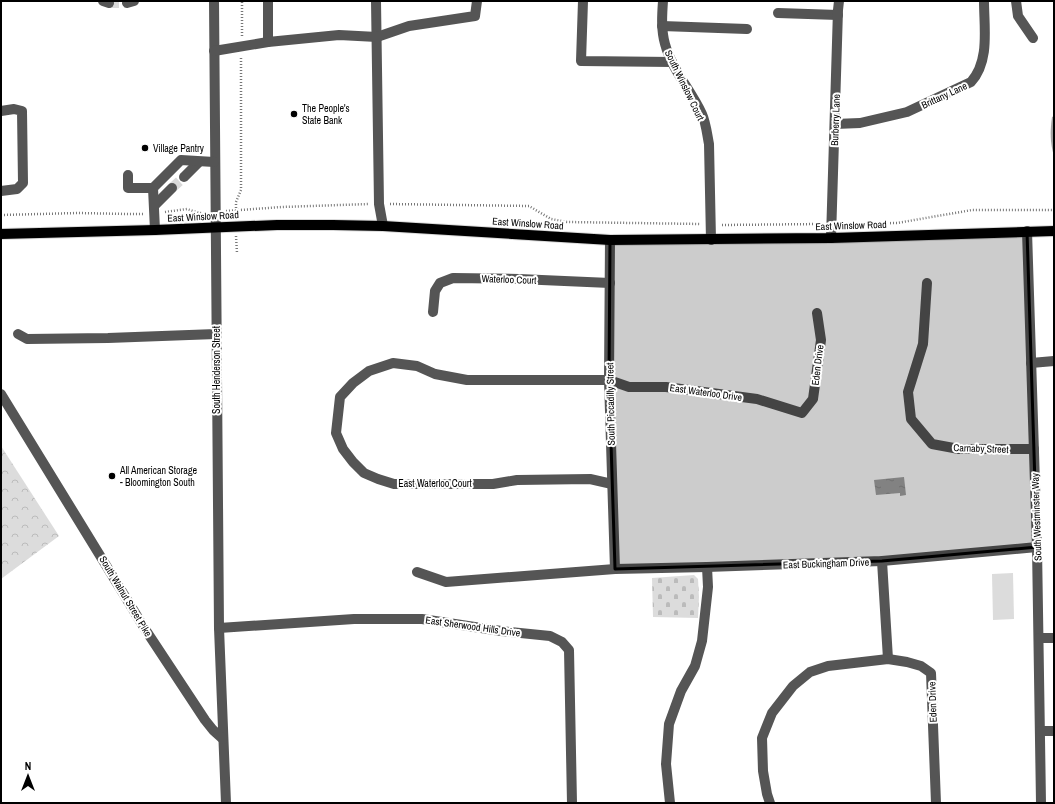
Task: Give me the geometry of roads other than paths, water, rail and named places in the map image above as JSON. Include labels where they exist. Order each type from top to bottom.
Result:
[{"type":"main road","name":"East Winslow Road","points":[[1,234],[277,225],[383,226],[610,240],[711,240],[831,238],[1054,230]]},
{"type":"street","name":"South Henderson Street","points":[[214,1],[214,162],[217,296],[216,334],[219,628],[223,739]]},
{"type":"street","points":[[268,1],[268,42]]},
{"type":"street","points":[[376,1],[379,204],[383,226]]},
{"type":"street","points":[[214,51],[268,42],[339,35],[377,37],[409,26],[475,16],[477,1]]},
{"type":"street","points":[[583,1],[581,61],[672,62]]},
{"type":"street","name":"South Winslow Court","points":[[663,1],[662,26],[665,43],[672,62],[696,102],[706,129],[709,144],[711,240]]},
{"type":"street","name":"Burberry Lane","points":[[831,238],[838,15],[840,1]]},
{"type":"street","name":"Brittany Lane","points":[[835,124],[860,123],[907,112],[971,82],[977,76],[984,58],[984,1]]},
{"type":"street","points":[[1016,1],[1018,16],[1033,38]]},
{"type":"street","points":[[778,13],[838,15]]},
{"type":"street","points":[[662,26],[747,29]]},
{"type":"street","points":[[1,110],[14,109],[22,111],[23,183],[17,190],[1,191]]},
{"type":"street","points":[[128,175],[128,188],[153,188],[181,160],[214,162]]},
{"type":"street","points":[[184,177],[200,162]]},
{"type":"street","points":[[153,188],[155,230]]},
{"type":"street","points":[[154,210],[172,188]]},
{"type":"street","name":"South Westminster Way","points":[[1027,231],[1037,547],[1041,803]]},
{"type":"street","name":"South Piccadilly Street","points":[[610,240],[609,380],[614,569]]},
{"type":"street","name":"Waterloo Court","points":[[433,312],[435,291],[440,283],[453,278],[610,283]]},
{"type":"street","name":"Carnaby Street","points":[[927,283],[923,344],[908,392],[911,419],[932,444],[959,449],[1034,449]]},
{"type":"street","name":"Eden Drive","points":[[802,413],[813,399],[821,340],[817,314]]},
{"type":"street","points":[[18,334],[27,339],[216,334]]},
{"type":"street","points":[[1031,363],[1054,361]]},
{"type":"street","name":"East Waterloo Court","points":[[609,380],[467,380],[435,374],[417,366],[393,363],[369,371],[353,383],[340,397],[336,433],[353,462],[364,473],[394,484],[493,484],[517,480],[590,479],[612,484]]},
{"type":"street","name":"East Waterloo Drive","points":[[609,380],[629,387],[666,387],[757,399],[802,413]]},
{"type":"street","name":"South Walnut Street Pike","points":[[1,394],[145,629],[205,720],[223,739]]},
{"type":"street","name":"East Buckingham Drive","points":[[614,569],[882,561],[1037,547]]},
{"type":"street","points":[[770,803],[763,771],[762,738],[772,713],[793,686],[810,672],[828,666],[888,659],[882,561]]},
{"type":"street","points":[[670,803],[666,764],[668,724],[681,691],[695,666],[702,641],[708,587],[707,567]]},
{"type":"street","points":[[417,572],[446,582],[614,569]]},
{"type":"street","name":"East Sherwood Hills Drive","points":[[219,628],[354,620],[422,619],[501,631],[550,636],[562,642],[569,650],[572,803]]},
{"type":"street","points":[[1039,638],[1054,638]]},
{"type":"street","name":"Eden Drive","points":[[888,659],[921,666],[931,673],[936,803]]},
{"type":"street","points":[[1040,731],[1054,731]]},
{"type":"street","points":[[223,739],[226,803]]},
{"type":"water","points":[[1054,116],[1054,156],[1051,132],[1052,117]]},
{"type":"water","points":[[904,477],[906,495],[900,496],[900,493],[876,495],[874,480]]},
{"type":"tunnel","points":[[109,3],[127,3]]},
{"type":"tunnel","points":[[172,188],[184,177]]},
{"type":"place","name":"The People's State Bank","points":[[294,114]]},
{"type":"place","name":"Village Pantry","points":[[145,148]]},
{"type":"place","name":"All American Storage - Bloomington South","points":[[112,476]]}]
